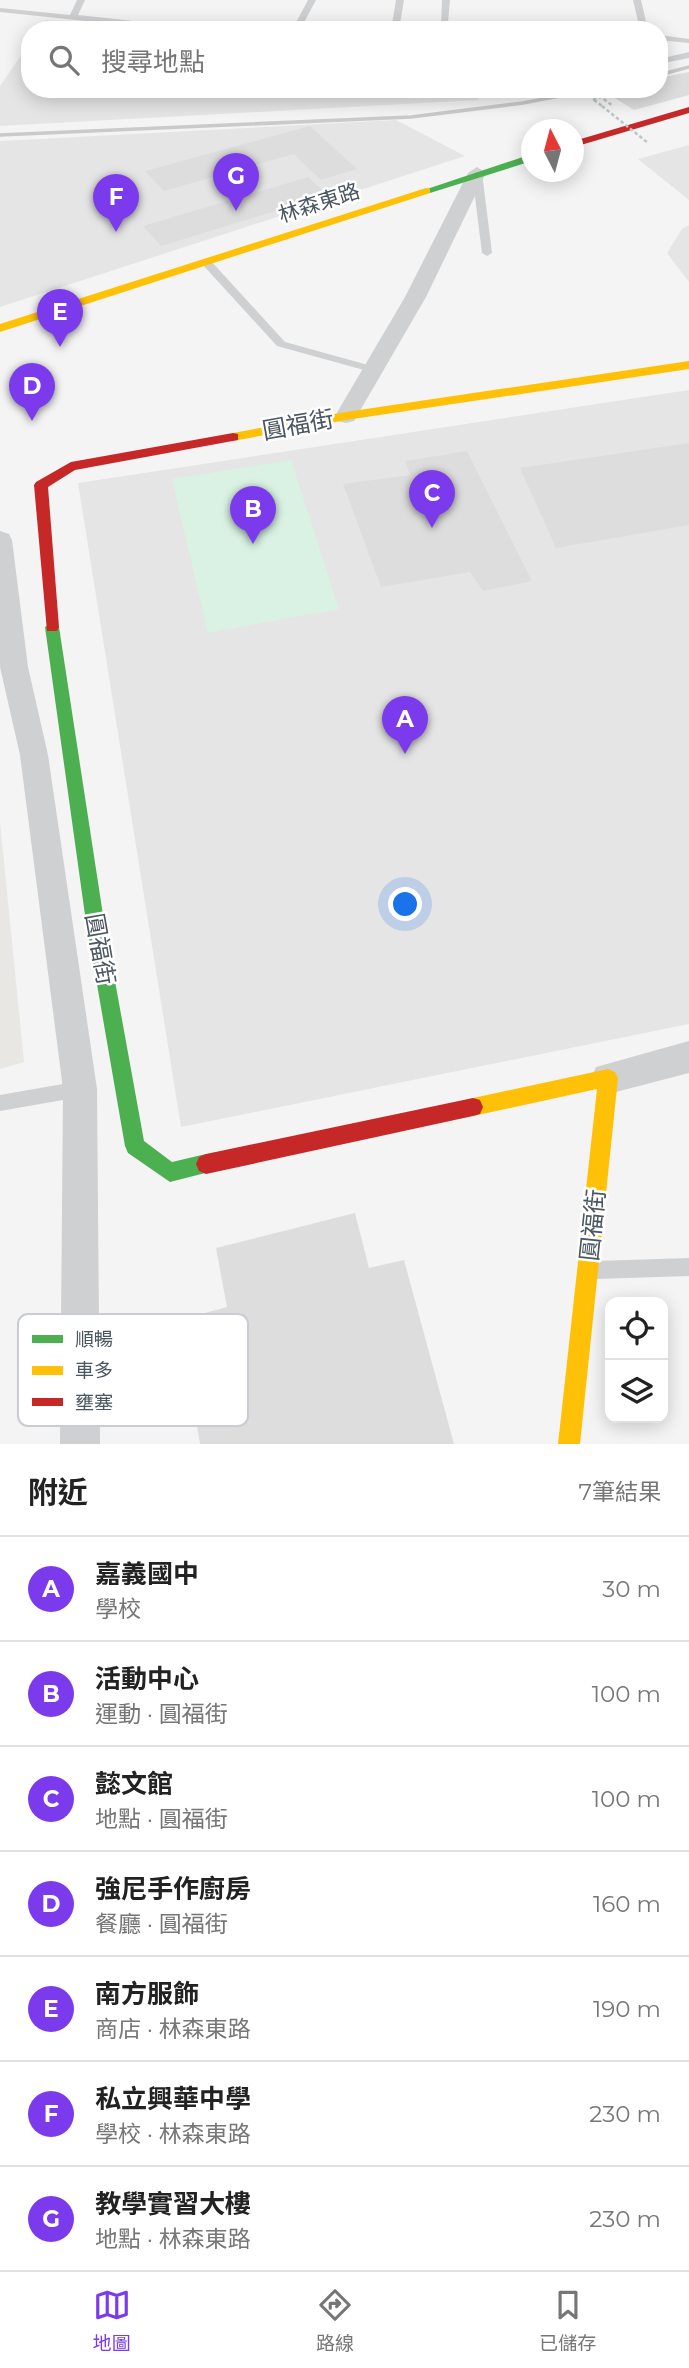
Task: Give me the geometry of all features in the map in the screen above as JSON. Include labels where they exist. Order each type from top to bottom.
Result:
[{"type":"street","points":[[584,141],[689,110]]},
{"type":"street","name":"林森東路","points":[[0,328],[521,160]]},
{"type":"street","name":"圓福街","points":[[477,173],[442,248],[375,370],[346,416],[71,467],[41,485],[55,660],[94,915],[135,1146],[170,1172],[608,1078],[569,1444]]},
{"type":"street","points":[[346,416],[689,365]]},
{"type":"street","name":"圓福街","points":[[0,540],[14,667],[34,755],[80,1089],[80,1314]]},
{"type":"street","points":[[608,1078],[689,1058]]},
{"type":"street","name":"圓福街","points":[[80,1426],[80,1444]]},
{"type":"lane","points":[[73,18],[81,0]]},
{"type":"lane","points":[[301,21],[312,0]]},
{"type":"lane","points":[[396,21],[400,0]]},
{"type":"lane","points":[[444,21],[446,0]]},
{"type":"lane","points":[[637,0],[642,21]]},
{"type":"lane","points":[[0,10],[104,21]]},
{"type":"lane","points":[[668,38],[689,41]]},
{"type":"lane","points":[[668,60],[689,55]]},
{"type":"lane","points":[[477,173],[487,253]]},
{"type":"lane","points":[[206,262],[281,344],[375,370]]},
{"type":"lane","points":[[0,1103],[80,1089]]},
{"type":"lane","points":[[588,1270],[689,1267]]},
{"type":"path","points":[[598,98],[593,100],[648,143]]},
{"type":"path","points":[[602,98],[621,111]]},
{"type":"shaded area","points":[[21,55],[21,98],[479,98],[0,126],[0,86]]},
{"type":"shaded area","points":[[396,120],[465,156],[0,307],[0,141]]},
{"type":"shaded area","points":[[689,145],[689,200],[638,159]]},
{"type":"shaded area","points":[[689,225],[689,282],[667,253],[682,229]]},
{"type":"shaded area","points":[[689,390],[689,1024],[181,1127],[78,483]]},
{"type":"shaded area","points":[[0,822],[24,1062],[0,1069]]},
{"type":"green space","points":[[291,460],[339,609],[208,633],[172,479]]},
{"type":"building","points":[[689,72],[689,95],[634,110],[615,98],[668,98],[668,76]]},
{"type":"building","points":[[310,126],[357,169],[321,180],[294,154],[164,191],[145,171]]},
{"type":"building","points":[[308,177],[328,195],[161,246],[143,226]]},
{"type":"building","points":[[689,443],[689,525],[556,548],[520,468]]},
{"type":"building","points":[[467,451],[532,581],[483,591],[470,572],[381,587],[343,484],[410,475],[405,461]]},
{"type":"building","points":[[355,1213],[369,1268],[404,1260],[454,1444],[200,1444],[197,1426],[248,1426],[248,1314],[201,1314],[227,1307],[216,1248]]},
{"type":"railway","points":[[668,73],[689,67]]},
{"type":"railway","points":[[0,135],[411,117],[549,98]]},
{"type":"traffic: fast","points":[[426,191],[521,161]]},
{"type":"traffic: fast","points":[[52,627],[94,915],[135,1146],[170,1172],[206,1164]]},
{"type":"traffic: slow","points":[[0,328],[426,191]]},
{"type":"traffic: slow","points":[[233,437],[346,416],[689,365]]},
{"type":"traffic: slow","points":[[473,1107],[608,1078],[569,1444]]},
{"type":"traffic: jam","points":[[584,141],[689,110]]},
{"type":"traffic: jam","points":[[52,627],[41,485],[71,466],[233,437]]},
{"type":"traffic: jam","points":[[206,1164],[473,1107]]},
{"type":"place","name":"教學實習大樓","points":[[236,211]]},
{"type":"place","name":"私立興華中學","points":[[116,232]]},
{"type":"place","name":"南方服飾","points":[[60,347]]},
{"type":"place","name":"強尼手作廚房","points":[[32,421]]},
{"type":"place","name":"懿文館","points":[[432,528]]},
{"type":"place","name":"活動中心","points":[[253,544]]},
{"type":"place","name":"嘉義國中","points":[[405,754]]}]
